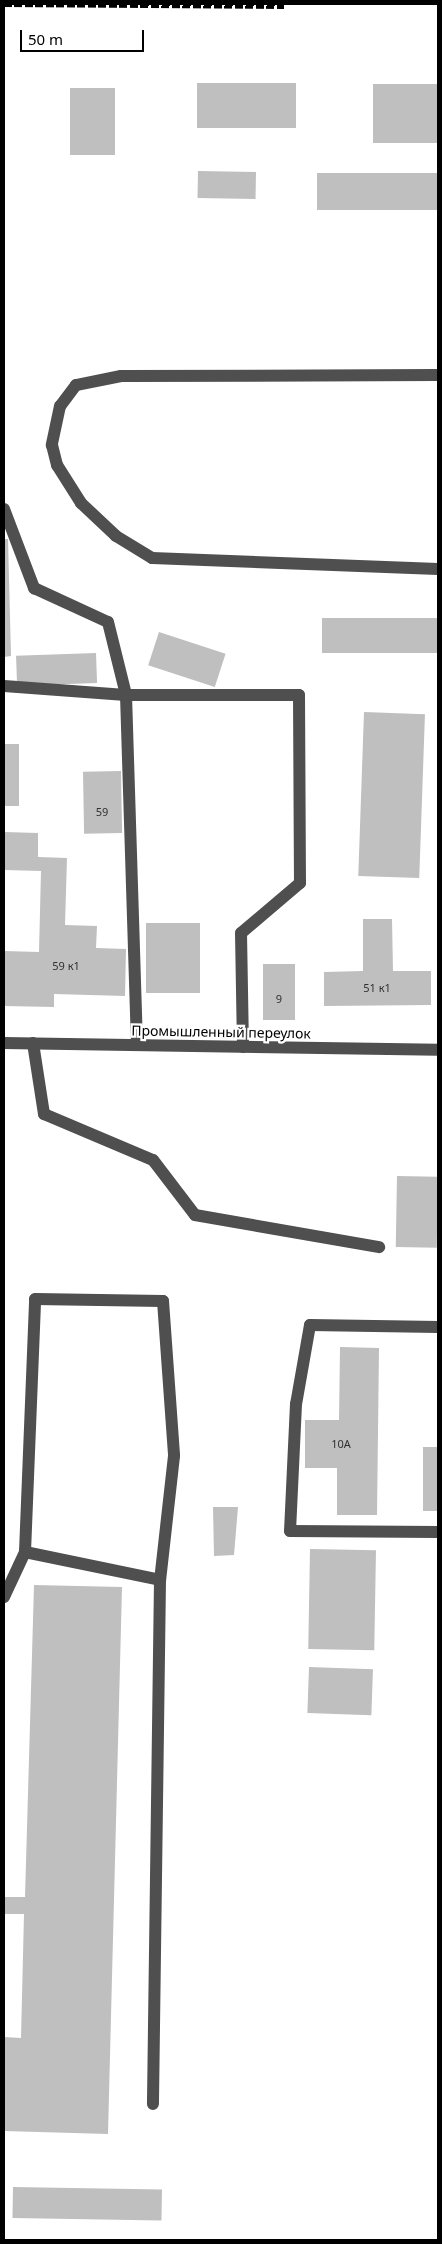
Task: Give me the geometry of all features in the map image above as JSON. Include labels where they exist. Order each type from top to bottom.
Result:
[{"type":"street","points":[[438,375],[121,376],[76,386],[60,406],[52,445],[58,465],[81,503],[116,536],[152,558],[438,569]]},
{"type":"street","points":[[4,509],[34,588],[108,622],[126,695],[137,1045]]},
{"type":"street","points":[[4,686],[126,695],[299,695],[300,883],[240,933],[242,1048]]},
{"type":"street","name":"Промышленный переулок","points":[[4,1043],[438,1050]]},
{"type":"street","points":[[33,1043],[44,1114],[154,1160],[195,1215],[379,1247]]},
{"type":"street","points":[[4,1597],[25,1552],[36,1299],[163,1301],[174,1456],[160,1580],[153,2104]]},
{"type":"street","points":[[438,1327],[310,1325],[296,1404],[290,1531],[438,1532]]},
{"type":"street","points":[[25,1552],[160,1580]]},
{"type":"building","points":[[197,83],[296,83],[296,128],[197,128]]},
{"type":"building","points":[[373,84],[438,84],[438,143],[373,143]]},
{"type":"building","points":[[70,88],[115,88],[115,155],[70,155]]},
{"type":"building","points":[[198,171],[256,172],[256,199],[198,198]]},
{"type":"building","points":[[317,173],[438,173],[438,210],[317,210]]},
{"type":"building","points":[[4,539],[8,539],[11,656],[4,657]]},
{"type":"building","points":[[322,618],[438,618],[438,653],[322,653]]},
{"type":"building","points":[[159,632],[226,654],[215,687],[148,665]]},
{"type":"building","points":[[96,653],[97,683],[17,686],[16,656]]},
{"type":"building","points":[[364,712],[425,714],[419,878],[358,876]]},
{"type":"building","points":[[4,744],[19,744],[19,806],[4,806]]},
{"type":"building","points":[[121,771],[122,833],[84,834],[83,772]]},
{"type":"building","points":[[4,832],[38,833],[38,857],[67,858],[65,925],[97,926],[96,948],[126,949],[125,996],[54,994],[54,1007],[4,1006],[4,951],[39,952],[41,871],[4,870]]},
{"type":"building","points":[[363,919],[392,919],[393,971],[431,971],[431,1005],[324,1006],[324,972],[363,971]]},
{"type":"building","points":[[146,923],[200,923],[200,993],[146,993]]},
{"type":"building","points":[[263,964],[295,964],[295,1020],[263,1020]]},
{"type":"building","points":[[397,1176],[438,1177],[437,1248],[396,1247]]},
{"type":"building","points":[[340,1347],[379,1348],[377,1515],[337,1515],[337,1468],[305,1468],[305,1420],[339,1420]]},
{"type":"building","points":[[423,1447],[438,1447],[438,1511],[423,1511]]},
{"type":"building","points":[[213,1507],[238,1507],[234,1555],[214,1556]]},
{"type":"building","points":[[310,1549],[376,1550],[374,1650],[308,1649]]},
{"type":"building","points":[[34,1585],[122,1587],[108,2134],[4,2131],[4,2037],[21,2038],[24,1914],[4,1914],[4,1897],[25,1897]]},
{"type":"building","points":[[309,1667],[373,1669],[371,1715],[307,1713]]},
{"type":"building","points":[[13,2187],[162,2190],[161,2221],[12,2218]]},
{"type":"railway","points":[[4,5],[284,7]]}]
